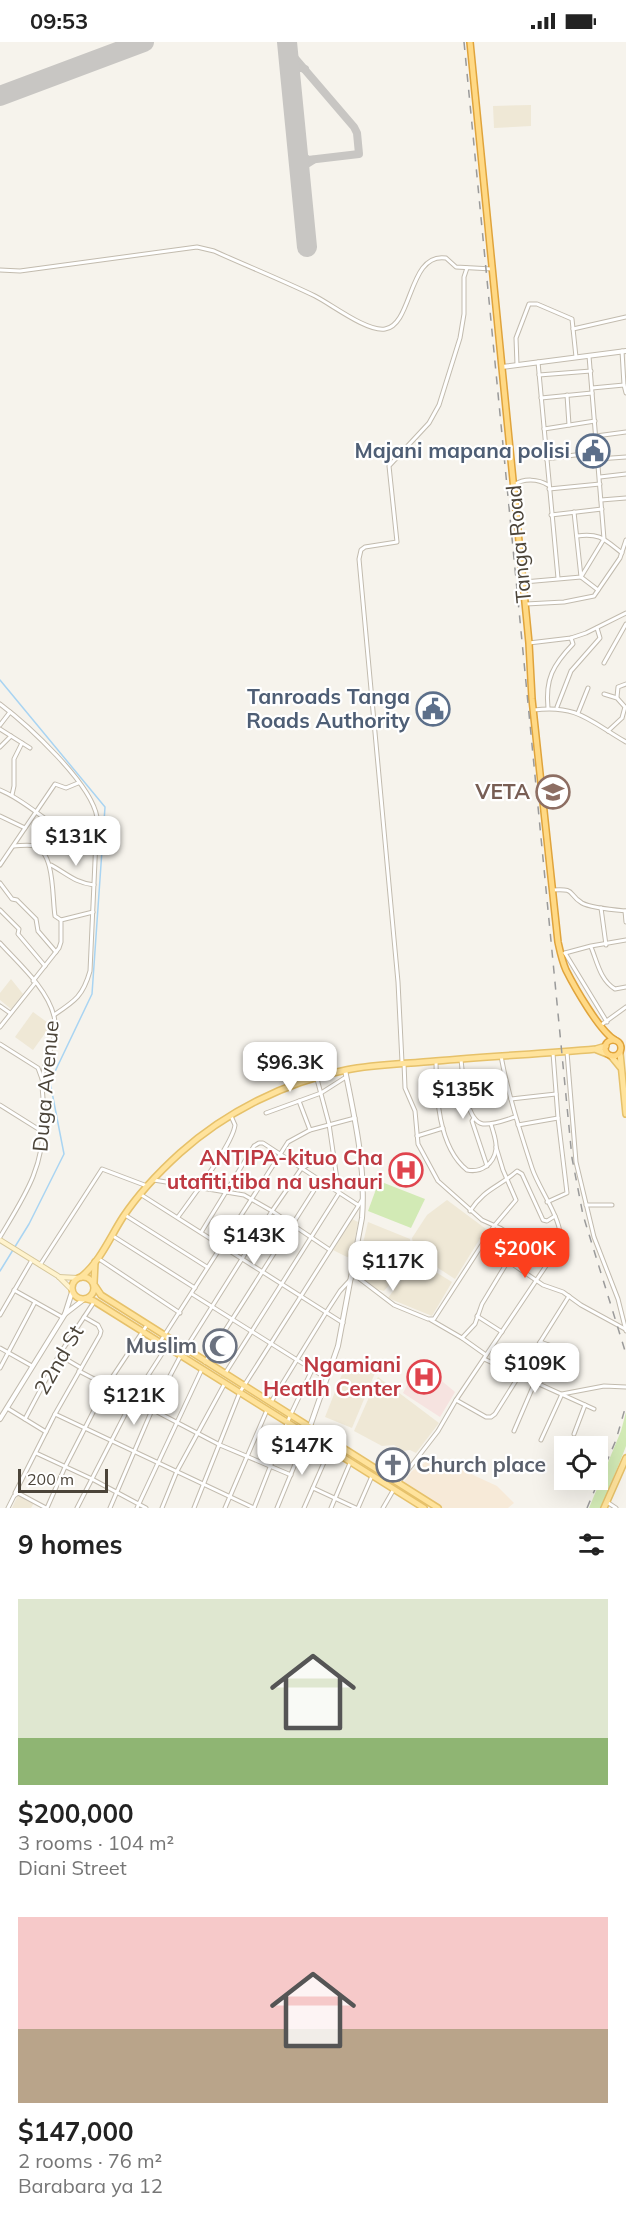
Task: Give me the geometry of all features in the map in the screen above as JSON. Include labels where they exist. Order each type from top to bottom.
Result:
[{"type":"highway","name":"Tanga Road","points":[[470,42],[494,269],[552,890],[563,954],[575,987],[605,1033]]},
{"type":"highway","points":[[605,1033],[626,1046]]},
{"type":"highway","points":[[605,1033],[609,1055],[622,1052],[622,1047],[617,1041]]},
{"type":"highway","points":[[606,1045],[617,1041]]},
{"type":"main road","points":[[72,1291],[73,1283],[97,1259],[125,1215],[153,1179],[186,1148],[250,1104],[278,1092],[345,1070],[461,1058],[567,1052],[596,1049],[606,1045]]},
{"type":"main road","points":[[596,1049],[609,1055],[621,1069]]},
{"type":"main road","points":[[622,1052],[621,1069],[626,1114]]},
{"type":"main road","points":[[0,1238],[10,1247],[58,1276],[77,1298],[94,1301],[167,1346],[205,1362],[438,1508]]},
{"type":"main road","points":[[85,1300],[94,1293],[97,1259]]},
{"type":"main road","points":[[58,1276],[88,1278],[101,1295],[164,1336],[202,1369],[393,1489],[416,1506],[424,1508]]},
{"type":"main road","points":[[606,1505],[626,1458]]},
{"type":"street","points":[[0,270],[20,271],[197,248],[214,251],[317,297],[372,328],[386,330],[400,315],[414,284],[428,262],[441,257],[446,258],[456,267],[494,269]]},
{"type":"street","points":[[467,268],[464,277],[464,314],[460,338],[439,405],[429,423],[389,466],[398,542],[365,547],[361,550],[359,559],[398,982],[405,1088],[415,1111],[417,1136],[423,1156],[438,1181],[470,1211],[551,1259]]},
{"type":"street","points":[[517,365],[516,338],[529,304],[537,304],[572,319],[576,357]]},
{"type":"street","points":[[573,329],[626,317]]},
{"type":"street","points":[[502,367],[624,351],[626,393]]},
{"type":"street","points":[[581,577],[604,539],[589,356]]},
{"type":"street","points":[[537,362],[558,578]]},
{"type":"street","points":[[539,375],[591,371]]},
{"type":"street","points":[[541,398],[624,384]]},
{"type":"street","points":[[567,395],[569,425]]},
{"type":"street","points":[[544,429],[595,421]]},
{"type":"street","points":[[596,436],[626,432]]},
{"type":"street","points":[[546,459],[597,452]]},
{"type":"street","points":[[598,459],[626,457]]},
{"type":"street","points":[[600,477],[626,474]]},
{"type":"street","points":[[514,485],[522,481],[537,480],[549,487],[600,484]]},
{"type":"street","points":[[602,500],[626,498]]},
{"type":"street","points":[[551,515],[602,509]]},
{"type":"street","points":[[574,512],[581,577]]},
{"type":"street","points":[[577,536],[592,534],[604,539],[621,553]]},
{"type":"street","points":[[524,604],[594,596],[621,553],[626,540]]},
{"type":"street","points":[[523,583],[581,577],[598,590]]},
{"type":"street","points":[[529,643],[571,638],[626,613]]},
{"type":"street","points":[[604,663],[626,624]]},
{"type":"street","points":[[557,708],[572,671],[600,638],[597,628]]},
{"type":"street","points":[[548,708],[547,685],[557,661],[573,644],[571,638]]},
{"type":"street","points":[[617,698],[618,687],[626,684]]},
{"type":"street","points":[[578,713],[588,688]]},
{"type":"street","points":[[604,694],[617,698],[625,707],[625,715],[608,731]]},
{"type":"street","points":[[0,704],[39,735],[96,808],[97,841],[90,971],[87,983],[75,1002],[54,1014]]},
{"type":"street","points":[[534,710],[557,708],[578,713],[626,742]]},
{"type":"street","points":[[10,712],[0,727],[30,748]]},
{"type":"street","points":[[0,747],[11,736]]},
{"type":"street","points":[[12,795],[14,759],[22,742]]},
{"type":"street","points":[[0,865],[56,783],[66,788],[78,783]]},
{"type":"street","points":[[0,789],[72,836],[97,841]]},
{"type":"street","points":[[0,816],[26,828]]},
{"type":"street","points":[[14,846],[37,846],[50,864],[78,882],[94,885]]},
{"type":"street","points":[[50,864],[55,916],[61,920],[93,912]]},
{"type":"street","points":[[0,883],[12,899],[17,900],[36,919],[38,931],[57,952]]},
{"type":"street","points":[[552,890],[572,892],[582,903],[626,911],[626,922]]},
{"type":"street","points":[[601,907],[606,945]]},
{"type":"street","points":[[0,910],[19,929],[18,934],[45,966]]},
{"type":"street","points":[[0,1027],[57,952],[61,942],[61,920]]},
{"type":"street","points":[[607,1022],[563,954],[626,940]]},
{"type":"street","name":"Duga Avenue","points":[[0,943],[43,992],[54,1014],[55,1032],[42,1080],[45,1118],[42,1150],[36,1172],[0,1238]]},
{"type":"street","points":[[591,946],[597,965],[609,985],[615,989],[626,987]]},
{"type":"street","points":[[0,1006],[10,1013]]},
{"type":"street","points":[[601,1026],[626,1006]]},
{"type":"street","points":[[617,1014],[626,1013]]},
{"type":"street","points":[[0,1044],[38,1068],[42,1080]]},
{"type":"street","points":[[567,1052],[576,1162],[594,1237],[618,1299],[626,1330]]},
{"type":"street","points":[[547,1202],[567,1193],[553,1053]]},
{"type":"street","points":[[383,1508],[393,1489],[438,1431],[561,1241],[555,1216],[535,1176],[515,1117],[501,1056]]},
{"type":"street","points":[[461,1058],[467,1103],[474,1118],[480,1123],[491,1124],[515,1117]]},
{"type":"street","points":[[436,1061],[436,1089],[443,1128],[462,1166],[472,1171],[487,1166],[492,1161],[496,1147]]},
{"type":"street","points":[[277,1508],[328,1379],[343,1323],[362,1218],[363,1198],[355,1118],[345,1070]]},
{"type":"street","points":[[266,1113],[321,1093],[346,1077]]},
{"type":"street","points":[[225,1374],[339,1193],[329,1124],[317,1079]]},
{"type":"street","points":[[511,1099],[556,1094]]},
{"type":"street","points":[[299,1101],[310,1130]]},
{"type":"street","points":[[0,1105],[43,1132]]},
{"type":"street","points":[[178,1217],[232,1136],[235,1125],[231,1116]]},
{"type":"street","points":[[160,1342],[288,1142],[310,1130],[355,1118]]},
{"type":"street","points":[[474,1118],[472,1121],[474,1129],[487,1166]]},
{"type":"street","points":[[518,1125],[558,1118]]},
{"type":"street","points":[[429,1319],[437,1316],[494,1226],[516,1200],[496,1147],[491,1124]]},
{"type":"street","points":[[417,1136],[443,1128]]},
{"type":"street","points":[[201,1232],[254,1146],[259,1143],[263,1143],[358,1205]]},
{"type":"street","points":[[110,1508],[152,1410],[183,1352],[301,1169],[333,1154]]},
{"type":"street","points":[[40,1265],[102,1169],[147,1186]]},
{"type":"street","points":[[470,1211],[484,1192],[507,1180],[517,1171],[543,1220],[547,1221],[555,1216]]},
{"type":"street","points":[[153,1179],[251,1199],[330,1250]]},
{"type":"street","points":[[205,1362],[320,1181]]},
{"type":"street","points":[[140,1194],[263,1270],[343,1323]]},
{"type":"street","points":[[194,1508],[243,1386],[363,1198]]},
{"type":"street","points":[[586,1205],[612,1205]]},
{"type":"street","points":[[125,1215],[207,1267]]},
{"type":"street","points":[[111,1235],[195,1288]]},
{"type":"street","points":[[483,1244],[537,1281],[569,1296],[626,1330]]},
{"type":"street","points":[[97,1259],[180,1313]]},
{"type":"street","points":[[0,1314],[32,1260]]},
{"type":"street","points":[[462,1338],[475,1324],[482,1304],[508,1261]]},
{"type":"street","points":[[352,1273],[394,1305],[429,1319],[462,1338],[485,1357],[594,1409]]},
{"type":"street","points":[[270,1403],[340,1291],[351,1280]]},
{"type":"street","points":[[14,1290],[64,1316]]},
{"type":"street","points":[[0,1419],[64,1316],[72,1291]]},
{"type":"street","points":[[192,1294],[328,1379]]},
{"type":"street","points":[[456,1400],[479,1414],[492,1417],[569,1296]]},
{"type":"street","points":[[64,1316],[85,1300]]},
{"type":"street","name":"22nd St","points":[[25,1419],[59,1355],[94,1301]]},
{"type":"street","points":[[0,1368],[35,1302]]},
{"type":"street","points":[[477,1316],[502,1332]]},
{"type":"street","points":[[8,1508],[55,1414],[100,1335],[98,1325],[84,1317]]},
{"type":"street","points":[[15,1493],[46,1508],[107,1385],[147,1325]]},
{"type":"street","points":[[540,1342],[564,1350]]},
{"type":"street","points":[[77,1508],[134,1399],[167,1346]]},
{"type":"street","points":[[0,1348],[32,1366]]},
{"type":"street","points":[[59,1355],[80,1370],[152,1410],[220,1445],[291,1475]]},
{"type":"street","points":[[138,1506],[202,1369]]},
{"type":"street","points":[[55,1414],[254,1508],[290,1416],[312,1370]]},
{"type":"street","points":[[514,1431],[535,1382]]},
{"type":"street","points":[[162,1508],[177,1471],[225,1383]]},
{"type":"street","points":[[562,1394],[604,1386],[626,1387]]},
{"type":"street","points":[[541,1440],[562,1394]]},
{"type":"street","points":[[574,1434],[585,1405]]},
{"type":"street","points":[[7,1408],[46,1432]]},
{"type":"street","points":[[225,1508],[267,1410]]},
{"type":"street","points":[[304,1508],[333,1442]]},
{"type":"street","points":[[36,1454],[92,1479],[138,1506],[146,1508]]},
{"type":"street","points":[[331,1508],[350,1463]]},
{"type":"street","points":[[313,1488],[357,1508],[372,1476]]},
{"type":"street","points":[[606,1505],[616,1508]]},
{"type":"shaded area","points":[[531,105],[531,126],[494,128],[493,106]]},
{"type":"shaded area","points":[[11,979],[23,994],[11,1009],[0,1000],[0,993]]},
{"type":"shaded area","points":[[33,1012],[51,1025],[33,1050],[15,1037]]},
{"type":"shaded area","points":[[447,1200],[486,1229],[455,1279],[415,1253],[412,1238],[427,1215]]},
{"type":"shaded area","points":[[352,1219],[358,1222],[352,1256],[347,1257],[333,1250]]},
{"type":"shaded area","points":[[368,1222],[410,1239],[411,1259],[384,1291],[376,1289],[356,1273]]},
{"type":"shaded area","points":[[416,1260],[452,1282],[432,1316],[388,1298]]},
{"type":"shaded area","name":"Ngamiani Heatlh Center","points":[[419,1362],[455,1392],[440,1417],[403,1393]]},
{"type":"shaded area","points":[[346,1364],[375,1373],[352,1428],[325,1417]]},
{"type":"shaded area","points":[[378,1377],[439,1423],[416,1453],[410,1450],[404,1451],[394,1445],[382,1446],[354,1431]]},
{"type":"shaded area","points":[[434,1457],[497,1486],[514,1503],[508,1508],[442,1508],[403,1483],[412,1471]]},
{"type":"shaded area","points":[[18,1495],[34,1503],[31,1508],[12,1508]]},
{"type":"green space","points":[[379,1181],[425,1199],[411,1228],[368,1211]]},
{"type":"green space","points":[[626,1412],[626,1446],[623,1454],[601,1508],[589,1508],[596,1490],[608,1490],[608,1462]]},
{"type":"waterway","points":[[0,680],[105,807],[92,994],[50,1082],[64,1154],[29,1224],[0,1271]]},
{"type":"taxiway","points":[[288,50],[354,127],[357,133],[359,154],[308,160],[300,154],[298,147]]},
{"type":"taxiway","points":[[291,77],[296,69],[305,69]]},
{"type":"taxiway","points":[[300,174],[305,165],[313,160]]},
{"type":"runway","points":[[0,96],[144,42]]},
{"type":"runway","points":[[287,42],[307,247]]},
{"type":"railway","points":[[464,42],[572,1158],[583,1215],[626,1354]]},
{"type":"railway","points":[[587,1508],[616,1440],[626,1405]]},
{"type":"place","name":"Majani mapana polisi","points":[[593,451]]},
{"type":"place","name":"Tanroads Tanga Roads Authority","points":[[433,709]]},
{"type":"place","name":"VETA","points":[[553,792]]},
{"type":"place","name":"ANTIPA-kituo Cha utafiti,tiba na ushauri","points":[[406,1170]]},
{"type":"place","name":"Muslim","points":[[220,1346]]},
{"type":"place","name":"Ngamiani Heatlh Center","points":[[424,1377]]},
{"type":"place","name":"Church place","points":[[393,1465]]}]
